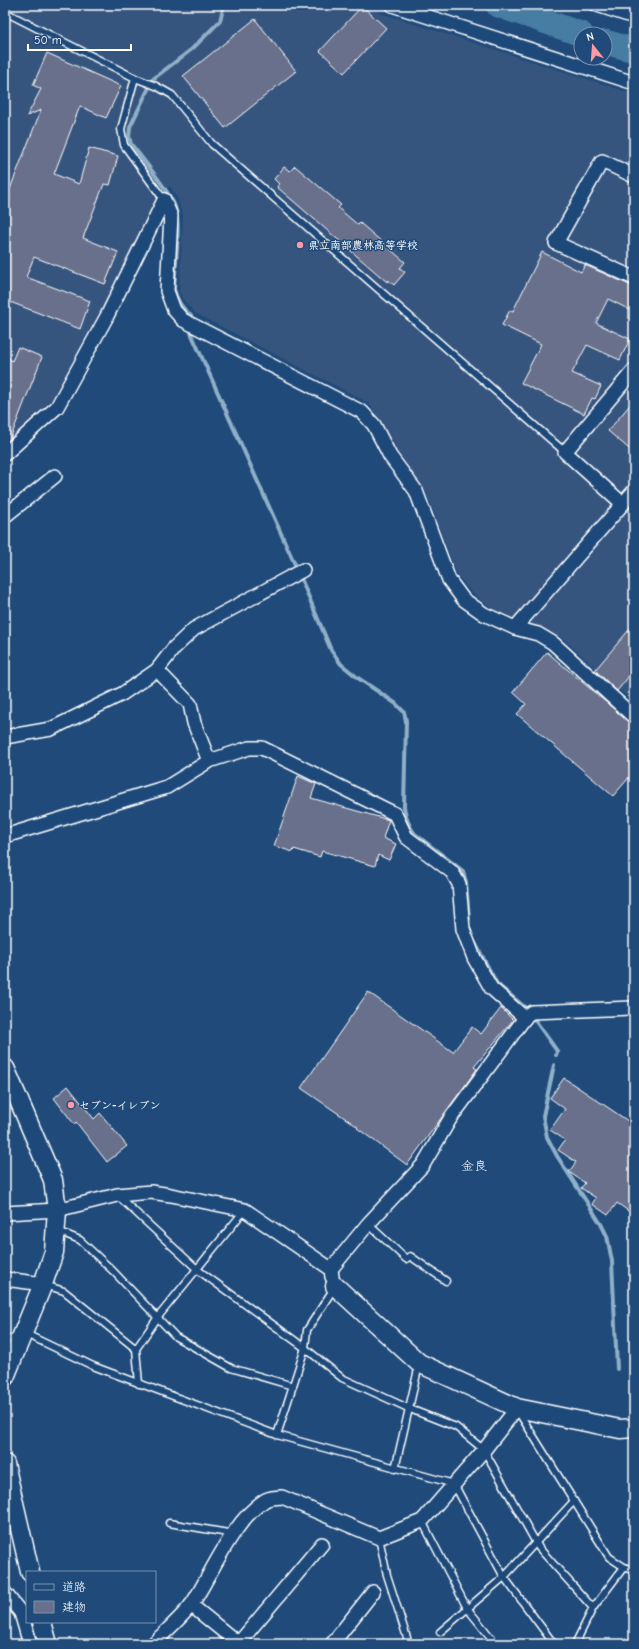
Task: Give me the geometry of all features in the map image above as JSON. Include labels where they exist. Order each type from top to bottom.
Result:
[{"type":"street","points":[[392,5],[634,83]]},
{"type":"street","points":[[596,5],[634,17]]},
{"type":"street","points":[[634,176],[602,161],[556,243],[634,278]]},
{"type":"street","points":[[5,454],[57,407],[106,318],[164,200]]},
{"type":"street","points":[[164,200],[171,216],[167,291],[174,310],[183,320],[362,412],[374,425],[390,456],[416,492],[449,580],[462,599],[484,614],[515,628],[538,634],[553,643],[634,717]]},
{"type":"street","points":[[623,504],[565,452],[634,370]]},
{"type":"street","points":[[5,516],[55,476]]},
{"type":"street","points":[[515,628],[634,491]]},
{"type":"street","points":[[5,737],[51,729],[122,694],[158,670],[174,648],[194,629],[303,570]]},
{"type":"street","points":[[158,670],[190,704],[194,723],[210,761]]},
{"type":"street","points":[[5,836],[167,787],[210,761],[248,748],[262,748],[395,814],[406,837],[452,872],[459,884],[463,929],[474,958],[491,988],[528,1015],[632,1008]]},
{"type":"street","points":[[331,1269],[368,1224],[423,1165],[450,1119],[528,1015]]},
{"type":"street","points":[[5,1068],[53,1180],[57,1210],[57,1230],[54,1252],[43,1284],[16,1337],[5,1377]]},
{"type":"street","points":[[5,1213],[57,1210],[117,1195],[151,1192],[245,1210],[331,1269],[335,1286],[419,1363],[516,1408],[620,1429],[634,1428]]},
{"type":"street","points":[[5,1280],[43,1284]]},
{"type":"street","points":[[153,1644],[191,1605],[234,1534],[254,1509],[265,1500],[282,1497],[379,1538],[422,1520],[484,1450],[516,1408]]},
{"type":"street","points":[[5,1464],[7,1487],[30,1571]]},
{"type":"street","points":[[191,1605],[238,1644],[322,1544]]},
{"type":"street","points":[[332,1644],[373,1592]]},
{"type":"street","points":[[5,1593],[21,1613],[30,1644]]},
{"type":"street","points":[[42,1623],[48,1644]]},
{"type":"lane","points":[[5,12],[135,78],[156,86],[172,95],[212,144],[565,452]]},
{"type":"lane","points":[[135,78],[121,129],[124,144],[164,200]]},
{"type":"lane","points":[[117,1195],[198,1270],[305,1348],[342,1378],[410,1409],[456,1427],[484,1450],[535,1542],[593,1608]]},
{"type":"lane","points":[[139,1384],[136,1349],[158,1318],[245,1210]]},
{"type":"lane","points":[[368,1224],[406,1259],[410,1256],[446,1282]]},
{"type":"lane","points":[[57,1230],[80,1240],[113,1271],[176,1337],[231,1368],[293,1386]]},
{"type":"lane","points":[[43,1284],[64,1291],[136,1349]]},
{"type":"lane","points":[[277,1435],[305,1348],[307,1330],[335,1286]]},
{"type":"lane","points":[[16,1337],[277,1435],[454,1484],[504,1577],[554,1644]]},
{"type":"lane","points":[[395,1468],[410,1409],[419,1363]]},
{"type":"lane","points":[[516,1408],[609,1557],[624,1567],[634,1571]]},
{"type":"lane","points":[[440,1632],[504,1577],[574,1501]]},
{"type":"lane","points":[[422,1520],[467,1608],[496,1644]]},
{"type":"lane","points":[[169,1524],[234,1534]]},
{"type":"lane","points":[[379,1538],[387,1575],[409,1644]]},
{"type":"lane","points":[[575,1644],[593,1608],[624,1567]]},
{"type":"shaded area","points":[[5,5],[355,5],[634,94],[634,703],[561,637],[500,615],[471,592],[457,575],[426,492],[406,465],[369,403],[195,313],[184,301],[179,292],[183,216],[177,198],[170,186],[162,190],[104,312],[57,393],[7,447],[5,445]]},
{"type":"building","points":[[362,6],[386,28],[344,73],[320,51]]},
{"type":"building","points":[[255,19],[296,71],[225,128],[183,76]]},
{"type":"building","points":[[47,53],[121,86],[106,118],[80,106],[54,174],[79,184],[89,148],[118,156],[110,185],[104,184],[83,238],[118,252],[105,284],[34,257],[26,277],[90,301],[80,329],[5,300],[5,193],[8,194],[41,110],[27,116],[41,89],[33,85]]},
{"type":"building","points":[[295,166],[341,205],[338,208],[358,225],[360,223],[405,262],[400,268],[405,272],[394,285],[388,280],[387,282],[277,187],[279,184],[274,179],[284,167],[290,171]]},
{"type":"building","points":[[542,252],[581,272],[585,265],[634,287],[634,312],[608,299],[596,323],[630,339],[620,360],[587,345],[572,373],[601,386],[595,399],[592,398],[584,414],[521,383],[541,344],[502,325],[510,310],[513,311]]},
{"type":"building","points":[[18,347],[42,357],[10,439],[5,443],[5,354],[12,361]]},
{"type":"building","points":[[634,400],[634,453],[608,431]]},
{"type":"building","points":[[634,624],[634,670],[617,691],[595,670]]},
{"type":"building","points":[[547,652],[634,726],[634,772],[613,796],[517,714],[526,704],[513,692]]},
{"type":"building","points":[[298,776],[316,784],[311,798],[389,820],[383,838],[396,844],[389,860],[378,855],[375,866],[322,851],[320,857],[294,849],[293,852],[274,846]]},
{"type":"building","points":[[368,992],[453,1052],[472,1027],[481,1034],[501,1008],[513,1020],[474,1067],[477,1069],[407,1165],[357,1128],[358,1127],[301,1088]]},
{"type":"building","points":[[564,1078],[634,1125],[634,1215],[617,1203],[608,1215],[592,1204],[596,1198],[581,1188],[585,1183],[569,1172],[576,1162],[558,1150],[565,1140],[550,1130],[565,1109],[550,1098]]},
{"type":"building","points":[[68,1086],[94,1119],[100,1113],[127,1146],[107,1162],[76,1122],[74,1124],[54,1098]]},
{"type":"waterway","points":[[191,316],[180,304],[174,289],[178,235],[175,207],[162,184],[131,144],[129,137],[130,127],[153,79],[192,49],[220,21],[224,5]]},
{"type":"waterway","points":[[498,5],[573,31]]},
{"type":"waterway","points":[[613,44],[634,50]]},
{"type":"waterway","points":[[191,333],[297,569],[331,650],[341,664],[358,678],[395,703],[404,712],[406,721],[404,807],[407,818],[415,834],[463,871],[466,882],[469,919]]},
{"type":"waterway","points":[[474,941],[497,984],[527,1009],[557,1051],[556,1055]]},
{"type":"waterway","points":[[554,1065],[543,1116],[547,1137],[557,1156],[601,1224],[607,1236],[612,1261],[617,1369]]},
{"type":"place","name":"県立南部農林高等学校","points":[[300,245]]},
{"type":"place","name":"セブン-イレブン","points":[[71,1105]]},
{"type":"district","name":"金良","points":[[474,1165]]}]
